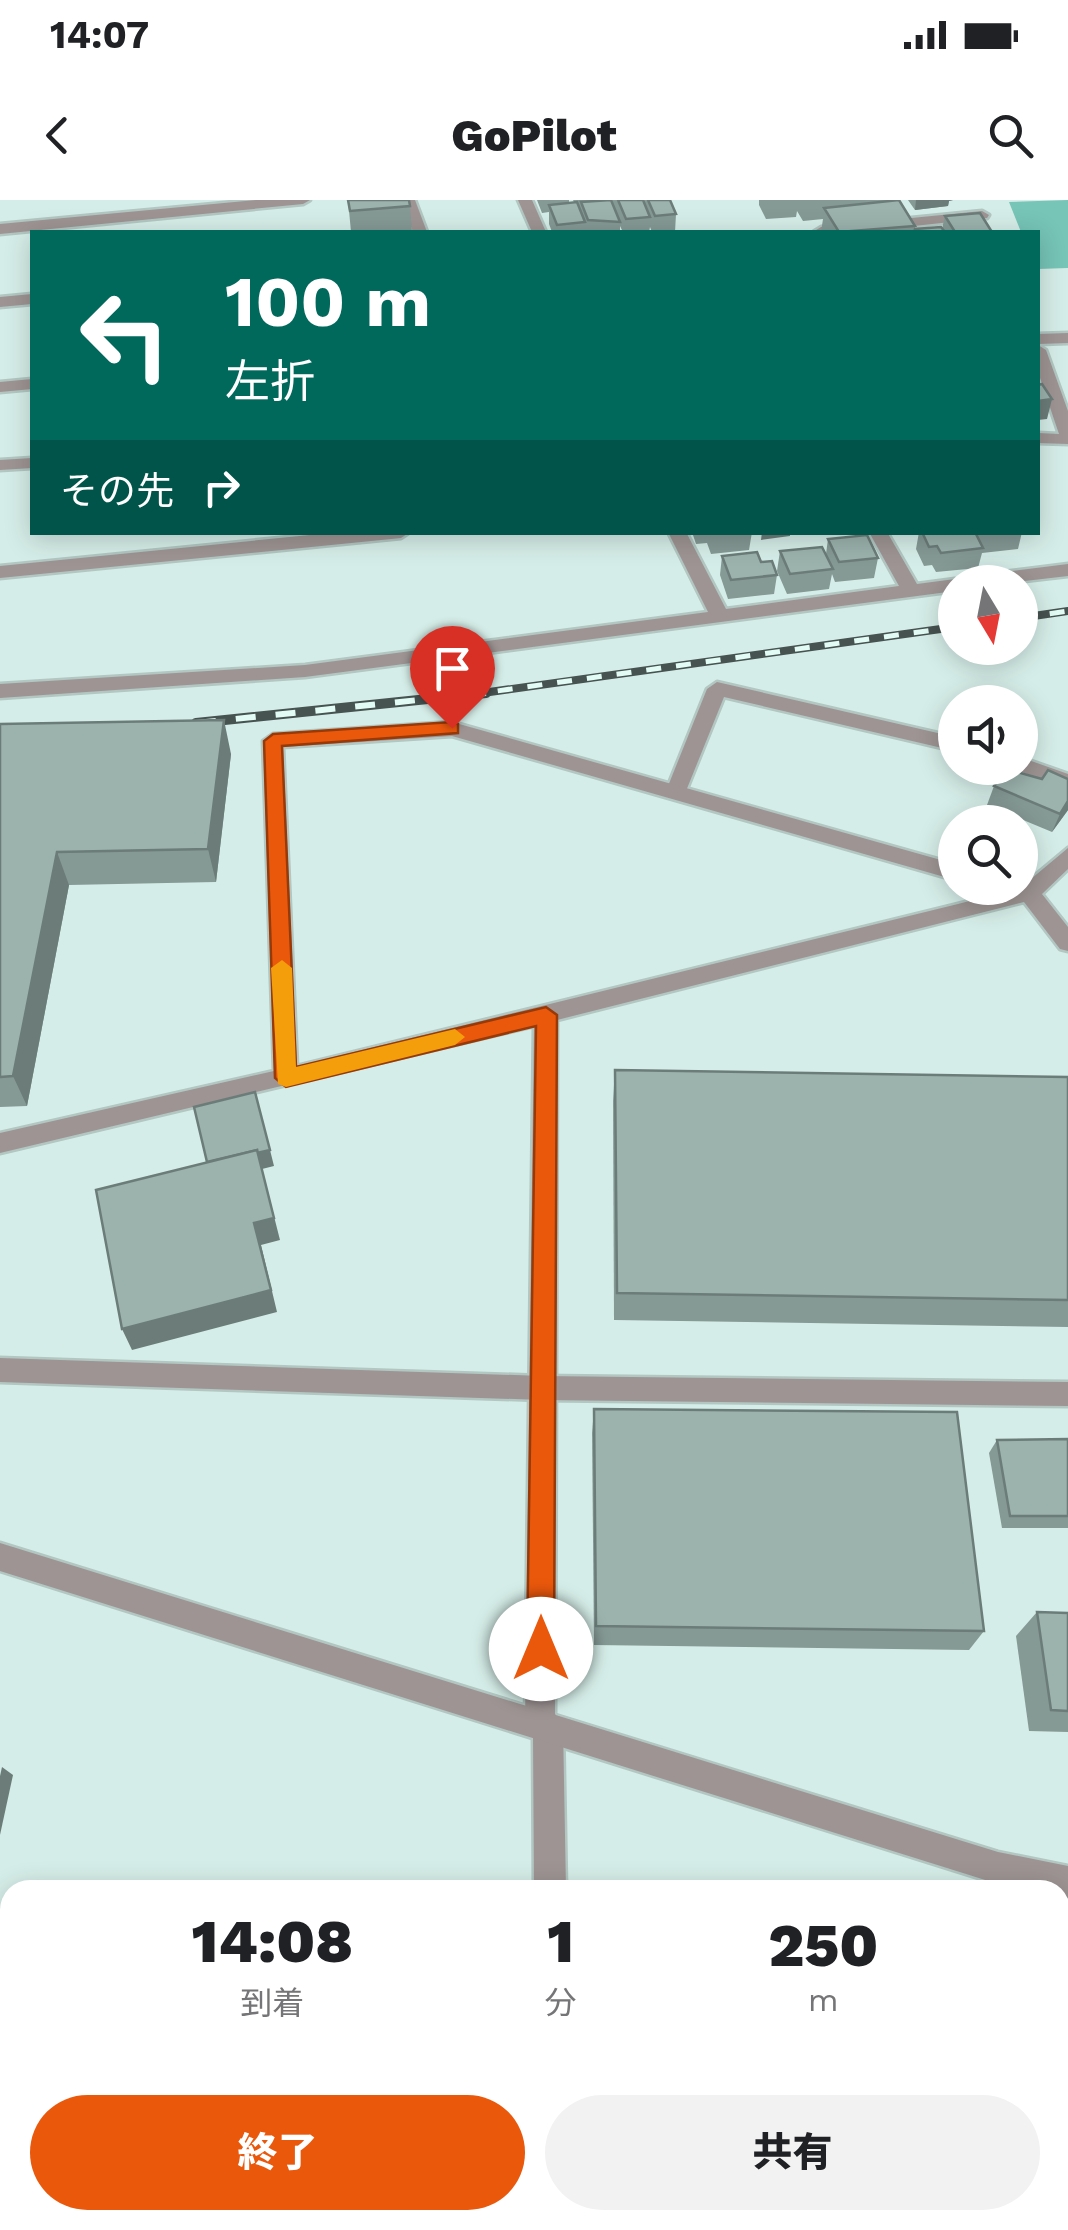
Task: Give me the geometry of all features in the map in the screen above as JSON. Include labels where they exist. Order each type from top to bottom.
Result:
[{"type":"street","points":[[0,229],[303,200]]},
{"type":"street","points":[[408,200],[419,230]]},
{"type":"street","points":[[525,200],[538,230]]},
{"type":"street","points":[[974,200],[991,230]]},
{"type":"street","points":[[841,230],[982,216]]},
{"type":"street","points":[[0,302],[30,299]]},
{"type":"street","points":[[1040,338],[1068,338]]},
{"type":"street","points":[[1040,356],[1068,437],[1040,438]]},
{"type":"street","points":[[0,387],[30,384]]},
{"type":"street","points":[[0,465],[30,462]]},
{"type":"street","points":[[0,572],[371,535]]},
{"type":"street","points":[[680,535],[720,616]]},
{"type":"street","points":[[880,535],[912,591]]},
{"type":"street","points":[[1038,574],[1068,570]]},
{"type":"street","points":[[0,691],[305,671],[938,587]]},
{"type":"street","points":[[676,791],[717,688],[938,740]]},
{"type":"street","points":[[286,1078],[273,741],[452,728],[938,867]]},
{"type":"street","points":[[1038,771],[1068,782]]},
{"type":"street","points":[[1038,880],[1068,856]]},
{"type":"street","points":[[1038,889],[1068,889]]},
{"type":"street","points":[[1038,904],[1068,943]]},
{"type":"street","points":[[0,1142],[546,1015],[965,905]]},
{"type":"street","points":[[546,1015],[542,1388],[544,1724],[550,1880]]},
{"type":"street","points":[[0,1370],[542,1388],[1068,1394]]},
{"type":"street","points":[[0,1557],[998,1868],[1058,1880]]},
{"type":"green space","points":[[1068,200],[1068,268],[1040,269],[1040,230],[1020,230],[1009,202]]},
{"type":"building","points":[[348,200],[409,200],[410,206],[350,211]]},
{"type":"building","points":[[611,200],[620,222],[588,220],[581,202]]},
{"type":"building","points":[[618,200],[643,200],[650,217],[626,219]]},
{"type":"building","points":[[648,200],[670,200],[676,214],[655,216]]},
{"type":"building","points":[[899,200],[915,226],[838,230],[824,208]]},
{"type":"building","points":[[577,202],[585,222],[557,225],[549,205]]},
{"type":"building","points":[[980,213],[991,230],[954,230],[945,216]]},
{"type":"building","points":[[1042,384],[1052,399],[1040,401]]},
{"type":"building","points":[[867,535],[878,558],[839,562],[828,539]]},
{"type":"building","points":[[923,535],[976,535],[983,548],[941,553],[937,546],[929,547]]},
{"type":"building","points":[[822,547],[833,569],[790,574],[780,551]]},
{"type":"building","points":[[757,552],[761,562],[772,561],[777,575],[731,580],[722,556]]},
{"type":"building","points":[[224,720],[208,849],[57,852],[13,1076],[0,1077],[0,724]]},
{"type":"building","points":[[1048,770],[1068,779],[1068,801],[1060,814],[994,786],[1038,785],[1038,778],[1042,779]]},
{"type":"building","points":[[615,1070],[1068,1077],[1068,1300],[617,1293]]},
{"type":"building","points":[[255,1092],[270,1150],[207,1162],[194,1107]]},
{"type":"building","points":[[257,1150],[274,1218],[254,1223],[271,1290],[122,1329],[96,1190]]},
{"type":"building","points":[[594,1409],[957,1412],[984,1631],[596,1626]]},
{"type":"building","points":[[1068,1439],[1068,1516],[1010,1516],[997,1440]]},
{"type":"building","points":[[1037,1612],[1068,1613],[1068,1711],[1051,1710]]},
{"type":"railway","points":[[1038,615],[1068,611]]},
{"type":"railway","points":[[472,694],[938,629]]},
{"type":"railway","points":[[472,694],[486,693]]},
{"type":"railway","points":[[196,723],[472,694]]},
{"type":"slow traffic","points":[[282,968],[286,1078],[455,1037]]},
{"type":"route","points":[[452,728],[273,741],[286,1078],[546,1015],[541,1649]]}]
